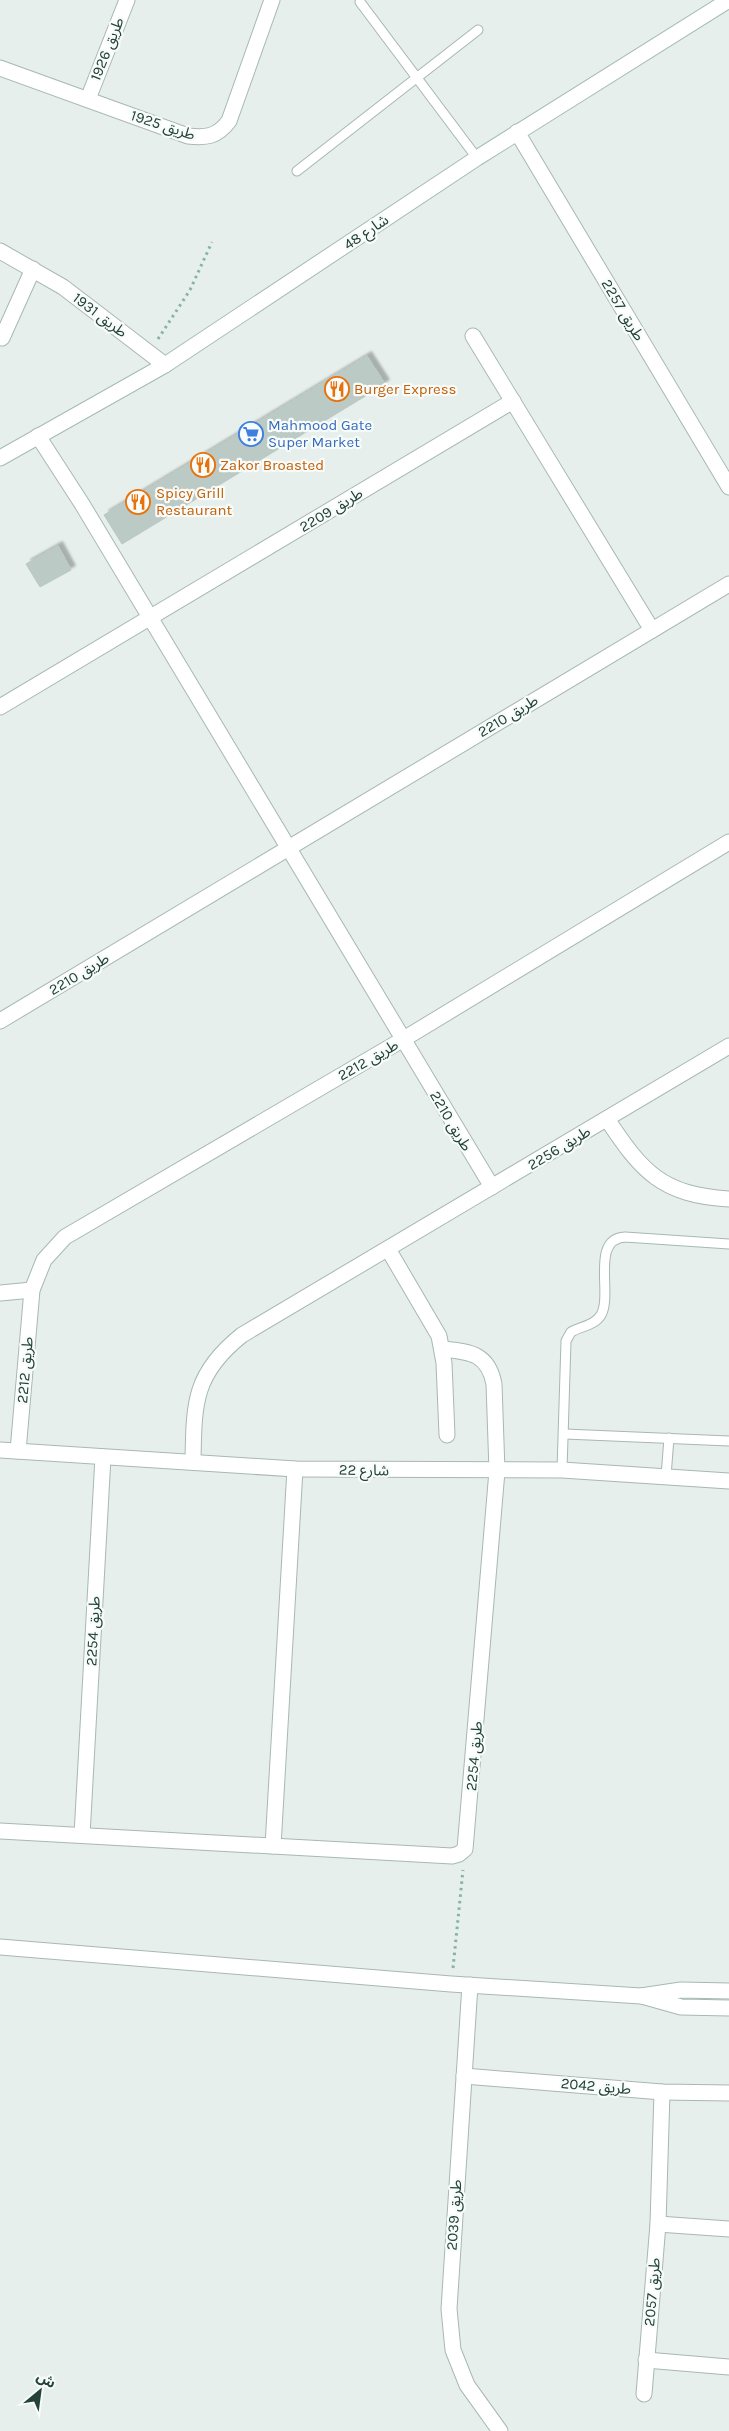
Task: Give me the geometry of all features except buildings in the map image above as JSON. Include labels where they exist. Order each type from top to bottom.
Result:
[{"type":"street","name":"طريق 1926","points":[[88,99],[127,0]]},
{"type":"street","name":"طريق 1925","points":[[0,68],[188,136],[212,136],[222,130],[229,121],[272,0]]},
{"type":"street","name":"شارع 48","points":[[0,458],[165,365],[517,132],[729,0]]},
{"type":"street","name":"طريق 2257","points":[[517,132],[729,488]]},
{"type":"street","name":"طريق 1931","points":[[0,251],[63,287],[165,365]]},
{"type":"street","points":[[2,338],[33,269]]},
{"type":"street","points":[[473,336],[652,630]]},
{"type":"street","name":"طريق 2209","points":[[0,707],[513,401]]},
{"type":"street","points":[[38,436],[82,504],[287,848]]},
{"type":"street","name":"طريق 2210","points":[[0,1021],[729,584]]},
{"type":"street","name":"طريق 2212","points":[[18,1451],[32,1290],[44,1260],[65,1237],[402,1040],[727,845]]},
{"type":"street","name":"طريق 2210","points":[[287,848],[492,1188]]},
{"type":"street","name":"طريق 2256","points":[[193,1462],[194,1415],[199,1391],[208,1369],[223,1350],[242,1334],[492,1188],[729,1046]]},
{"type":"street","points":[[607,1119],[628,1151],[645,1170],[664,1184],[687,1193],[729,1199]]},
{"type":"street","points":[[388,1249],[433,1323],[443,1349],[447,1436]]},
{"type":"street","points":[[0,1293],[32,1290]]},
{"type":"street","points":[[443,1349],[466,1352],[478,1356],[486,1363],[492,1373],[497,1471]]},
{"type":"street","name":"شارع 22","points":[[0,1450],[295,1469],[562,1470],[729,1480]]},
{"type":"street","name":"طريق 2254","points":[[82,1835],[103,1457]]},
{"type":"street","points":[[274,1846],[295,1469]]},
{"type":"street","name":"طريق 2254","points":[[465,1848],[497,1471]]},
{"type":"street","points":[[0,1831],[452,1856],[459,1854],[465,1848]]},
{"type":"street","points":[[0,1946],[451,1984],[640,1996],[681,2007],[729,2008]]},
{"type":"street","name":"طريق 2039","points":[[470,1985],[449,2309],[453,2350],[467,2384],[491,2428]]},
{"type":"street","points":[[640,1996],[681,1990],[729,1990]]},
{"type":"street","name":"طريق 2042","points":[[464,2076],[662,2092],[729,2093]]},
{"type":"street","name":"طريق 2057","points":[[644,2394],[658,2224],[662,2092]]},
{"type":"street","points":[[658,2224],[729,2230]]},
{"type":"street","points":[[646,2360],[729,2367]]},
{"type":"lane","points":[[360,2],[477,158]]},
{"type":"lane","points":[[297,171],[478,30]]},
{"type":"lane","points":[[562,1470],[566,1342],[571,1332],[594,1322],[603,1311],[606,1254],[610,1244],[620,1237],[625,1237],[729,1244]]},
{"type":"lane","points":[[564,1434],[729,1441]]},
{"type":"lane","points":[[666,1476],[669,1438]]},
{"type":"path","points":[[150,352],[190,290],[212,242]]},
{"type":"path","points":[[451,1984],[465,1848]]},
{"type":"place","name":"Burger Express","points":[[337,389]]},
{"type":"place","name":"Mahmood Gate Super Market","points":[[251,434]]},
{"type":"place","name":"Zakor Broasted","points":[[203,465]]},
{"type":"place","name":"Spicy Grill Restaurant","points":[[138,502]]}]
